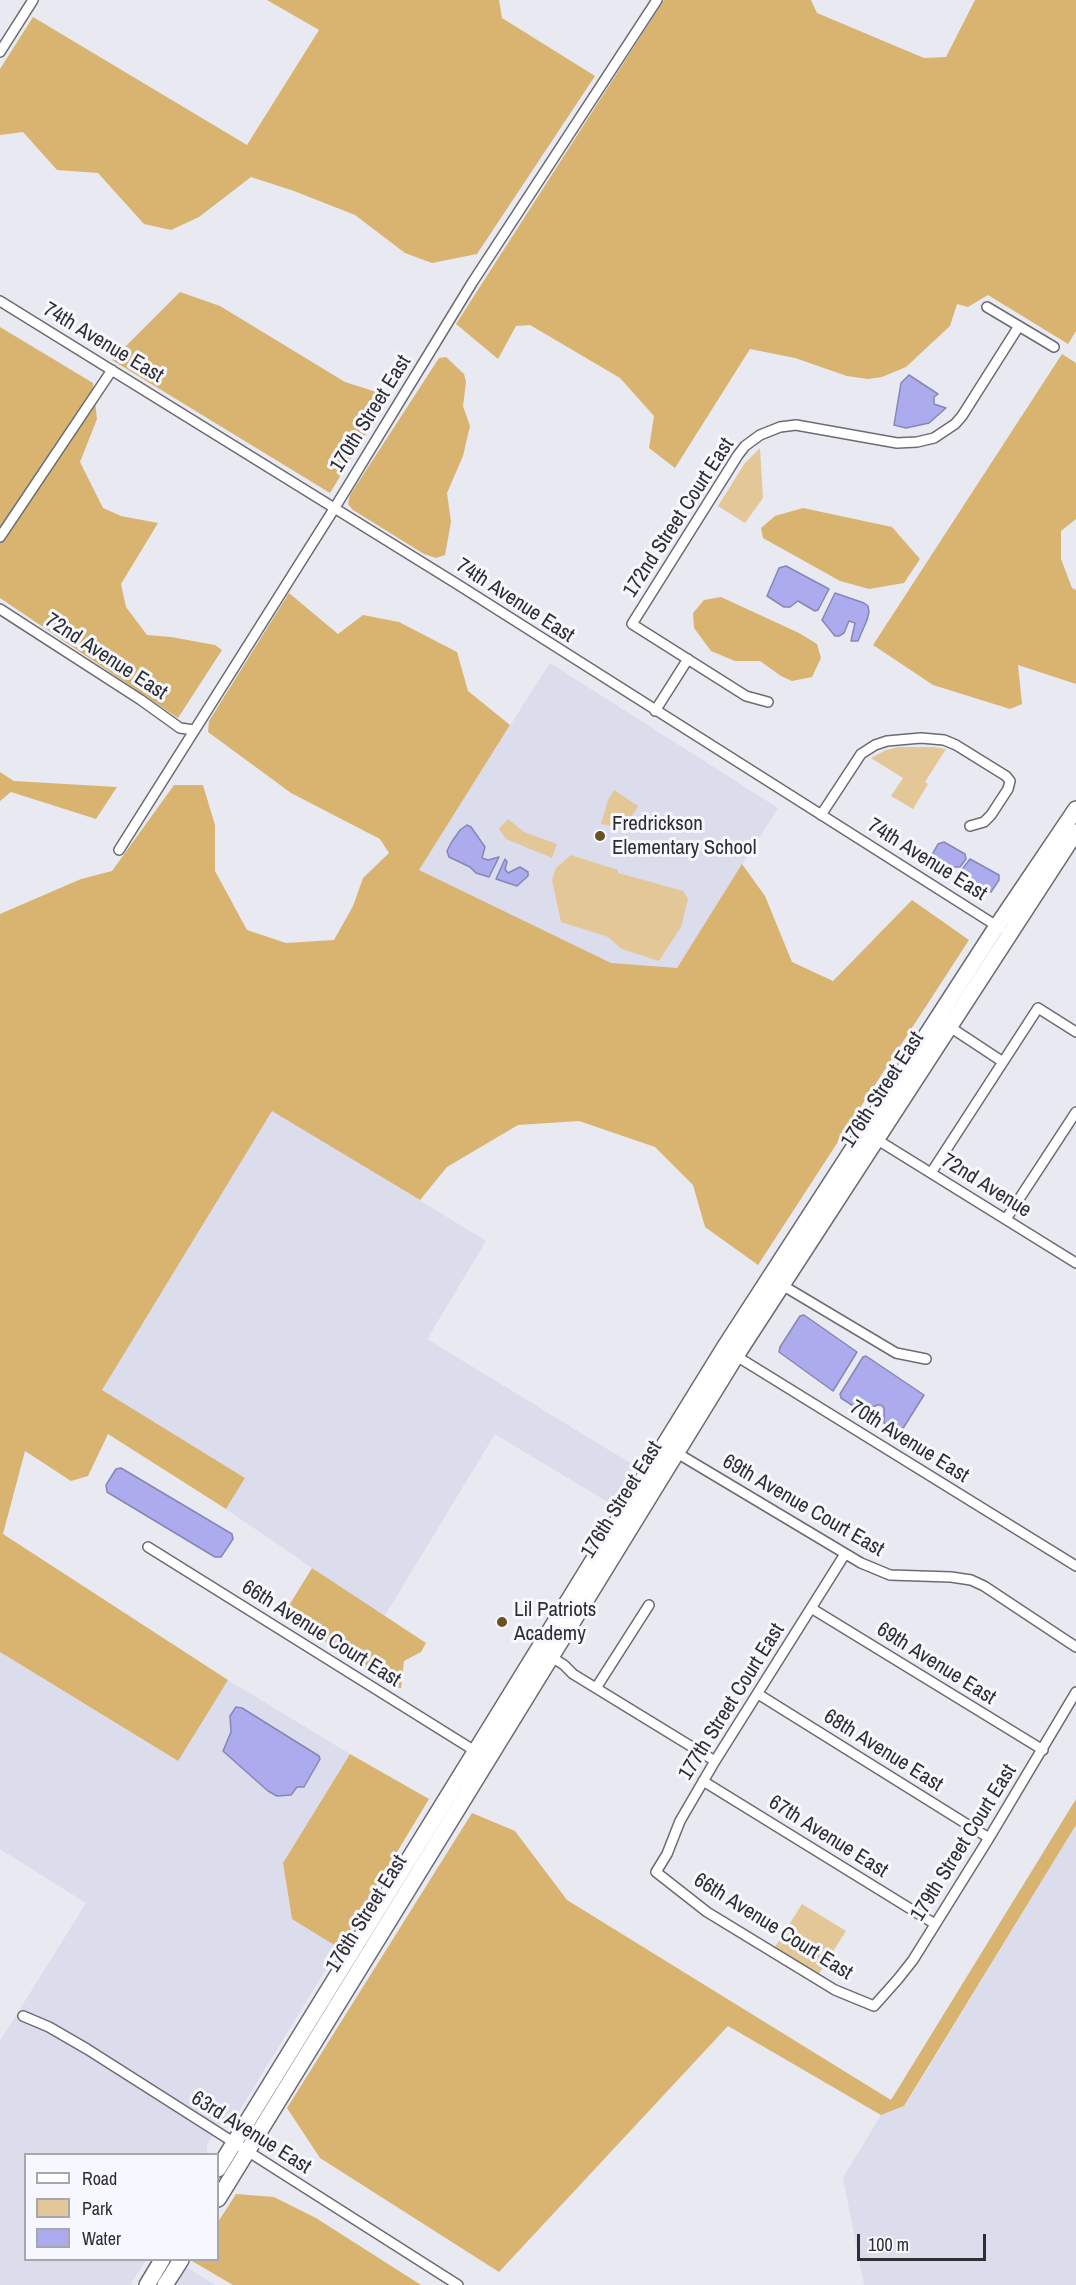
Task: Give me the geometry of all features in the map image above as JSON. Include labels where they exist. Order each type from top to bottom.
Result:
[{"type":"main road","name":"176th Street East","points":[[219,2197],[240,2147],[443,1802],[1003,930],[1076,809]]},
{"type":"main road","name":"176th Street East","points":[[219,2168],[240,2147],[428,1856],[677,1453],[730,1352],[782,1285],[950,1027],[1003,930],[1076,832]]},
{"type":"main road","points":[[428,1856],[425,1849],[443,1802]]},
{"type":"main road","points":[[147,2285],[161,2261]]},
{"type":"main road","points":[[158,2285],[167,2261]]},
{"type":"main road","points":[[165,2285],[180,2261]]},
{"type":"street","points":[[0,52],[33,0]]},
{"type":"street","name":"170th Street East","points":[[119,850],[334,509],[472,283],[657,0]]},
{"type":"street","name":"74th Avenue East","points":[[0,301],[457,584],[1003,930]]},
{"type":"street","points":[[987,307],[1054,347]]},
{"type":"street","name":"172nd Street Court East","points":[[688,659],[632,624],[738,455],[746,446],[760,435],[780,427],[796,425],[897,443],[934,438],[955,424],[962,416],[1019,326]]},
{"type":"street","points":[[0,537],[112,370]]},
{"type":"street","name":"72nd Avenue East","points":[[0,609],[141,700],[180,728],[194,730]]},
{"type":"street","points":[[655,711],[688,659],[746,696],[768,702]]},
{"type":"street","points":[[821,815],[861,754],[887,741],[921,738],[944,740],[971,753],[1010,781],[1008,789],[991,815],[984,822],[970,826]]},
{"type":"street","points":[[931,1173],[1038,1008],[1076,1032]]},
{"type":"street","points":[[950,1027],[1003,1062]]},
{"type":"street","points":[[1006,1219],[1076,1112]]},
{"type":"street","name":"72nd Avenue","points":[[876,1139],[1076,1263]]},
{"type":"street","points":[[782,1285],[896,1353],[926,1359]]},
{"type":"street","name":"70th Avenue East","points":[[730,1352],[1076,1566]]},
{"type":"street","name":"69th Avenue Court East","points":[[677,1453],[869,1568],[890,1575],[951,1576],[971,1580],[984,1586],[1076,1647]]},
{"type":"street","name":"66th Avenue Court East","points":[[148,1547],[475,1751]]},
{"type":"street","name":"177th Street Court East","points":[[656,1872],[680,1821],[703,1781],[845,1554]]},
{"type":"street","points":[[596,1688],[649,1605]]},
{"type":"street","name":"69th Avenue East","points":[[811,1608],[1042,1750]]},
{"type":"street","points":[[550,1656],[596,1688],[715,1761]]},
{"type":"street","name":"179th Street Court East","points":[[874,2006],[913,1960],[1076,1692]]},
{"type":"street","name":"68th Avenue East","points":[[758,1694],[989,1838]]},
{"type":"street","name":"67th Avenue East","points":[[703,1781],[935,1924]]},
{"type":"street","name":"66th Avenue Court East","points":[[656,1872],[707,1912],[835,1990],[874,2006]]},
{"type":"street","name":"63rd Avenue East","points":[[23,2016],[50,2027],[87,2049],[458,2285]]},
{"type":"shaded area","points":[[267,0],[499,0],[502,18],[595,76],[477,254],[432,263],[405,253],[355,215],[251,177],[199,217],[171,230],[144,224],[98,173],[57,170],[23,132],[0,135],[0,69],[33,17],[247,145],[319,30]]},
{"type":"shaded area","points":[[664,0],[811,0],[817,13],[924,58],[946,57],[975,0],[1076,0],[1076,331],[1068,344],[988,295],[968,307],[957,304],[950,326],[906,367],[882,377],[868,379],[847,376],[795,358],[750,349],[675,468],[649,448],[654,416],[620,378],[530,325],[516,326],[498,359],[456,324]]},
{"type":"shaded area","points":[[180,292],[220,306],[345,382],[389,396],[330,493],[112,360]]},
{"type":"shaded area","points":[[0,327],[93,383],[97,419],[80,462],[103,508],[121,516],[158,523],[121,584],[126,607],[147,635],[215,645],[222,650],[178,718],[0,598]]},
{"type":"shaded area","points":[[1062,354],[1076,363],[1076,519],[1061,531],[1061,559],[1072,588],[1076,590],[1076,684],[1018,665],[1022,704],[1010,709],[933,685],[873,645]]},
{"type":"shaded area","points":[[446,357],[464,374],[466,382],[463,406],[470,426],[463,456],[447,493],[451,522],[445,555],[436,558],[424,554],[353,510],[348,504],[350,495],[439,358]]},
{"type":"shaded area","points":[[803,508],[892,527],[920,559],[904,583],[869,589],[840,581],[763,538],[761,528],[775,516]]},
{"type":"shaded area","points":[[289,593],[338,634],[363,615],[399,622],[457,652],[468,691],[510,725],[419,870],[611,963],[677,968],[742,864],[765,896],[792,962],[833,981],[912,900],[969,940],[758,1265],[705,1227],[693,1185],[655,1147],[579,1121],[518,1125],[447,1167],[420,1200],[272,1111],[102,1390],[245,1478],[226,1509],[108,1434],[88,1476],[71,1481],[25,1451],[3,1534],[228,1680],[178,1761],[0,1652],[0,914],[81,879],[112,871],[174,785],[203,785],[215,825],[215,871],[247,930],[286,943],[334,940],[353,906],[363,878],[389,853],[380,839],[291,793],[208,732],[209,721]]},
{"type":"shaded area","points":[[721,597],[799,633],[817,644],[821,658],[812,677],[792,681],[760,661],[735,661],[711,651],[694,628],[693,613],[704,600]]},
{"type":"shaded area","name":"Fredrickson Elementary School","points":[[550,663],[778,808],[647,1015],[418,870]]},
{"type":"shaded area","points":[[0,772],[14,781],[117,787],[96,819],[11,792],[0,801]]},
{"type":"shaded area","points":[[272,1110],[486,1241],[427,1339],[635,1466],[611,1504],[495,1434],[384,1617],[226,1509],[245,1478],[101,1390]]},
{"type":"shaded area","points":[[312,1568],[426,1643],[421,1652],[404,1661],[401,1688],[395,1688],[291,1619],[285,1612]]},
{"type":"shaded area","points":[[0,1652],[177,1761],[228,1680],[350,1754],[283,1863],[292,1919],[339,1948],[235,2118],[221,2122],[207,2144],[207,2153],[24,2153],[24,2261],[145,2261],[130,2285],[0,2285],[0,2041],[86,1903],[0,1849]]},
{"type":"shaded area","points":[[350,1754],[429,1799],[339,1948],[292,1919],[283,1863]]},
{"type":"shaded area","points":[[1076,1799],[1076,1825],[904,2106],[881,2115],[728,2026],[499,2272],[320,2158],[287,2108],[472,1813],[515,1831],[567,1900],[891,2100]]},
{"type":"shaded area","points":[[1076,1825],[1076,2285],[864,2285],[843,2178],[881,2115],[905,2106]]},
{"type":"shaded area","points":[[236,2194],[274,2197],[316,2218],[421,2285],[233,2285],[192,2261],[219,2261],[219,2220]]},
{"type":"shaded area","points":[[185,2266],[215,2285],[173,2285]]},
{"type":"green space","points":[[760,448],[763,498],[745,523],[718,506],[745,463]]},
{"type":"green space","points":[[899,747],[946,749],[925,782],[928,784],[913,809],[891,796],[903,778],[871,758],[886,750]]},
{"type":"green space","points":[[614,790],[638,806],[628,822],[621,827],[601,824],[608,800]]},
{"type":"green space","points":[[508,819],[524,832],[557,844],[552,858],[506,839],[499,829]]},
{"type":"green space","points":[[571,855],[618,870],[618,873],[683,891],[688,899],[681,927],[659,961],[622,949],[608,937],[561,922],[552,880],[556,868]]},
{"type":"green space","points":[[802,1904],[846,1931],[817,1977],[773,1950]]},
{"type":"water","points":[[909,375],[938,394],[934,397],[934,404],[946,408],[929,423],[906,428],[894,425],[901,383]]},
{"type":"water","points":[[786,566],[829,589],[818,610],[815,611],[798,601],[790,607],[784,607],[767,596],[779,568]]},
{"type":"water","points":[[835,593],[868,606],[867,620],[858,641],[851,641],[855,623],[849,621],[844,633],[835,636],[822,620]]},
{"type":"water","points":[[467,825],[471,827],[485,847],[482,858],[488,860],[499,857],[489,877],[476,873],[470,867],[449,857],[447,851],[451,843],[460,830]]},
{"type":"water","points":[[944,842],[965,854],[966,859],[960,867],[942,867],[929,860],[938,844]]},
{"type":"water","points":[[505,859],[507,862],[505,869],[508,873],[520,867],[528,872],[528,876],[517,886],[496,879]]},
{"type":"water","points":[[970,859],[999,875],[999,880],[991,892],[986,892],[960,877],[960,872]]},
{"type":"water","points":[[804,1315],[857,1352],[833,1391],[779,1352],[800,1316]]},
{"type":"water","points":[[866,1356],[924,1395],[902,1430],[897,1432],[884,1423],[884,1408],[881,1405],[861,1411],[841,1398],[840,1394],[863,1357]]},
{"type":"water","points":[[121,1468],[232,1534],[233,1539],[221,1557],[215,1557],[107,1492],[106,1485],[116,1469]]},
{"type":"water","points":[[236,1707],[242,1708],[319,1756],[320,1759],[304,1787],[297,1787],[291,1795],[277,1796],[268,1791],[223,1751],[231,1732],[230,1716]]},
{"type":"place","name":"Fredrickson Elementary School","points":[[600,836]]},
{"type":"place","name":"Lil Patriots Academy","points":[[502,1622]]}]
